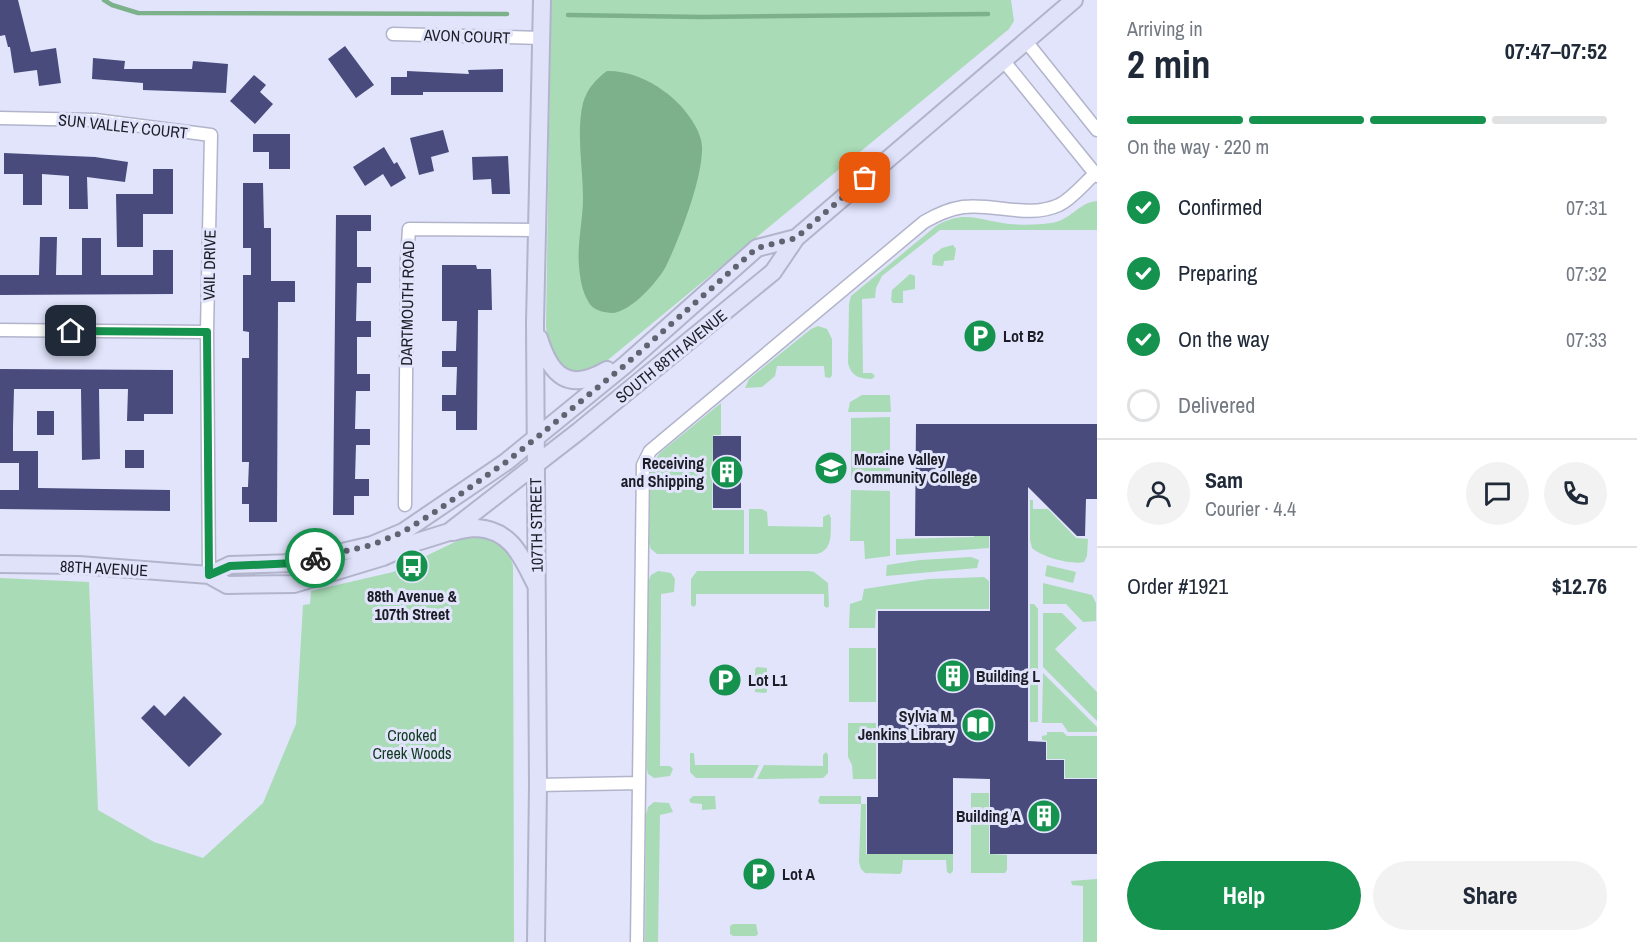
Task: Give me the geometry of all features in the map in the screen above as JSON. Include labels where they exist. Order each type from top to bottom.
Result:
[{"type":"street","name":"107TH STREET","points":[[536,942],[538,785],[535,323],[542,0]]},
{"type":"street","points":[[637,942],[643,465],[650,451],[934,216],[963,207],[1023,211],[1048,209],[1064,202],[1096,173],[1003,60],[1074,0]]},
{"type":"street","name":"AVON COURT","points":[[393,34],[541,38]]},
{"type":"street","points":[[1025,40],[1097,130]]},
{"type":"street","name":"SOUTH 88TH AVENUE","points":[[536,464],[579,432],[773,272],[796,238],[1003,60]]},
{"type":"street","name":"SUN VALLEY COURT","points":[[0,118],[94,120],[211,135]]},
{"type":"street","name":"VAIL DRIVE","points":[[209,575],[207,332],[211,135]]},
{"type":"street","name":"DARTMOUTH ROAD","points":[[405,505],[406,260],[409,230],[537,230]]},
{"type":"street","name":"SOUTH 88TH AVENUE","points":[[664,329],[757,248],[796,238]]},
{"type":"street","points":[[535,323],[547,361],[557,374],[565,378],[588,380],[612,368],[625,365]]},
{"type":"street","name":"88TH AVENUE","points":[[209,575],[230,566],[295,563],[372,545],[403,532],[506,462],[625,365],[664,329]]},
{"type":"street","points":[[0,330],[207,332]]},
{"type":"street","name":"88TH AVENUE","points":[[0,564],[79,565],[209,575],[227,585],[294,584],[383,557],[417,542],[449,532],[536,464]]},
{"type":"street","points":[[449,532],[477,528],[498,533],[514,544],[537,588]]},
{"type":"street","points":[[538,785],[639,783]]},
{"type":"green space","points":[[551,0],[1011,0],[1014,21],[1009,29],[589,374],[570,372],[561,367],[551,351],[546,327]]},
{"type":"green space","points":[[1097,201],[1097,230],[940,230],[882,276],[876,288],[875,298],[862,299],[863,373],[872,373],[875,376],[872,379],[863,378],[851,371],[848,363],[851,296],[936,226],[964,217],[1009,224],[1030,225],[1058,222],[1085,205]]},
{"type":"green space","points":[[953,245],[956,249],[954,260],[944,261],[943,266],[932,265],[933,255],[942,248]]},
{"type":"green space","points":[[910,274],[915,276],[915,289],[903,291],[903,303],[893,303],[892,290]]},
{"type":"green space","points":[[818,326],[827,329],[832,339],[832,375],[830,378],[825,377],[824,366],[777,366],[775,376],[762,387],[745,388],[749,379],[811,329]]},
{"type":"green space","points":[[862,395],[890,395],[891,412],[848,412],[850,402]]},
{"type":"green space","points":[[721,403],[721,435],[713,435],[712,510],[744,510],[744,554],[657,554],[651,549],[649,543],[652,463],[661,452]]},
{"type":"green space","points":[[890,417],[890,481],[851,480],[851,418]]},
{"type":"green space","points":[[851,490],[890,491],[890,556],[865,559],[864,541],[850,541]]},
{"type":"green space","points":[[1030,500],[1033,500],[1033,509],[1048,509],[1076,538],[1088,539],[1087,556],[1084,562],[1057,560],[1032,548]]},
{"type":"green space","points":[[749,509],[762,509],[767,512],[768,526],[823,527],[823,517],[829,514],[831,535],[829,544],[817,554],[749,554]]},
{"type":"green space","points":[[989,518],[989,548],[896,555],[896,539],[974,537],[974,519]]},
{"type":"green space","name":"Crooked Creek Woods","points":[[476,536],[500,544],[513,565],[514,942],[0,942],[0,578],[89,582],[98,810],[154,842],[203,858],[263,803],[296,724],[303,605],[310,604],[311,591],[393,572],[459,540]]},
{"type":"green space","points":[[971,557],[979,560],[977,568],[886,576],[887,565],[920,560]]},
{"type":"green space","points":[[1047,565],[1076,572],[1073,583],[1045,576]]},
{"type":"green space","points":[[658,571],[671,573],[675,579],[674,592],[661,594],[660,766],[670,766],[673,769],[670,776],[654,778],[648,774],[647,769],[648,582],[651,575]]},
{"type":"green space","points":[[697,571],[814,572],[828,583],[829,606],[827,608],[824,606],[824,594],[696,594],[696,605],[693,607],[691,605],[691,579]]},
{"type":"green space","points":[[984,577],[989,581],[989,609],[876,609],[875,628],[849,628],[850,604],[862,600],[864,589],[929,579]]},
{"type":"green space","points":[[1043,583],[1092,595],[1096,603],[1096,621],[1083,622],[1066,604],[1043,604]]},
{"type":"green space","points":[[1030,604],[1034,604],[1038,609],[1038,722],[1030,722]]},
{"type":"green space","points":[[1043,613],[1062,613],[1077,628],[1055,649],[1097,692],[1097,721],[1043,667]]},
{"type":"green space","points":[[849,648],[876,648],[876,702],[849,702]]},
{"type":"green space","points":[[757,667],[767,668],[767,692],[765,693],[755,692],[755,669]]},
{"type":"green space","points":[[1043,673],[1097,727],[1097,732],[1068,732],[1062,723],[1042,723]]},
{"type":"green space","points":[[848,723],[876,723],[876,779],[853,779],[852,765],[848,757]]},
{"type":"green space","points":[[1047,732],[1063,732],[1067,736],[1097,736],[1097,778],[1065,778],[1065,759],[1047,759],[1047,741],[1042,740],[1042,736],[1047,735]]},
{"type":"green space","points":[[826,752],[828,773],[823,778],[757,779],[764,765],[823,766],[823,755]]},
{"type":"green space","points":[[690,753],[694,753],[695,765],[759,765],[753,778],[696,778],[690,772]]},
{"type":"green space","points":[[971,793],[989,793],[989,854],[1007,855],[1005,873],[971,873]]},
{"type":"green space","points":[[693,796],[715,796],[716,809],[702,810],[702,804],[691,803],[689,800]]},
{"type":"green space","points":[[820,796],[861,796],[861,804],[820,804],[818,801]]},
{"type":"green space","points":[[654,802],[669,803],[673,812],[660,815],[658,942],[645,942],[646,815],[648,807]]},
{"type":"green space","points":[[861,804],[866,804],[866,854],[953,854],[953,871],[950,874],[947,872],[946,860],[903,860],[900,874],[865,873],[859,862]]},
{"type":"green space","points":[[1097,879],[1097,942],[1083,942],[1083,886],[1072,885],[1071,881]]},
{"type":"green space","points":[[756,924],[758,934],[756,936],[733,936],[730,934],[730,926]]},
{"type":"shaded area","points":[[607,71],[623,72],[638,77],[671,96],[694,124],[702,147],[699,174],[690,207],[667,264],[651,287],[635,302],[618,312],[611,313],[592,307],[584,293],[579,271],[583,198],[581,114],[589,89]]},
{"type":"building","points":[[0,0],[18,0],[31,52],[56,48],[61,83],[39,86],[37,70],[14,73],[10,47],[8,47],[5,35],[0,36]]},
{"type":"building","points":[[345,46],[374,85],[356,98],[328,59]]},
{"type":"building","points":[[93,58],[125,61],[124,69],[192,69],[193,61],[228,64],[226,93],[143,90],[143,83],[92,79]]},
{"type":"building","points":[[503,69],[503,92],[423,92],[423,95],[391,95],[391,77],[407,77],[407,71],[469,74],[468,70]]},
{"type":"building","points":[[254,75],[266,85],[260,92],[273,104],[255,124],[230,101]]},
{"type":"building","points":[[443,130],[449,152],[431,157],[434,171],[419,175],[410,138]]},
{"type":"building","points":[[253,134],[290,134],[290,169],[269,169],[269,152],[253,152]]},
{"type":"building","points":[[384,147],[394,164],[397,162],[406,178],[391,187],[383,174],[365,186],[353,167]]},
{"type":"building","points":[[4,153],[95,157],[128,162],[125,182],[87,177],[88,209],[69,209],[69,176],[42,174],[42,205],[23,205],[23,174],[4,174]]},
{"type":"building","points":[[508,156],[510,194],[492,194],[491,179],[473,180],[472,157]]},
{"type":"building","points":[[153,169],[173,169],[173,214],[143,214],[143,247],[117,247],[116,194],[153,194]]},
{"type":"building","points":[[243,183],[263,183],[264,228],[271,228],[271,281],[295,281],[295,302],[278,302],[277,522],[249,522],[249,504],[242,504],[242,487],[248,487],[249,462],[242,462],[242,358],[249,358],[249,332],[243,331],[243,275],[251,275],[251,248],[243,248]]},
{"type":"building","points":[[336,215],[371,215],[371,231],[357,231],[357,267],[371,267],[371,283],[357,283],[356,321],[371,321],[371,337],[357,337],[357,374],[370,374],[370,391],[356,391],[355,429],[370,429],[370,445],[356,445],[355,479],[369,479],[369,496],[354,496],[354,515],[333,515]]},
{"type":"building","points":[[40,237],[57,237],[56,275],[82,275],[82,238],[101,238],[101,275],[153,275],[153,250],[173,250],[173,294],[0,295],[0,275],[39,275]]},
{"type":"building","points":[[442,265],[476,265],[477,269],[491,269],[492,310],[478,310],[477,430],[456,430],[456,411],[442,411],[442,395],[456,395],[457,367],[442,367],[442,351],[456,351],[457,321],[442,321]]},
{"type":"building","points":[[0,369],[173,370],[173,414],[144,414],[144,421],[127,421],[128,389],[99,389],[100,459],[82,460],[81,389],[14,389],[13,427],[13,451],[38,451],[38,488],[170,490],[170,511],[0,509],[0,490],[19,490],[19,463],[0,463]]},
{"type":"building","points":[[37,411],[54,411],[54,435],[37,435]]},
{"type":"building","points":[[916,424],[1097,424],[1097,499],[1086,499],[1085,536],[1077,536],[1028,487],[1028,741],[1046,742],[1046,760],[1064,760],[1064,779],[1097,779],[1097,854],[990,854],[990,779],[953,778],[953,854],[867,854],[867,797],[878,797],[878,611],[990,611],[990,536],[915,536]]},
{"type":"building","name":"Receiving and Shipping","points":[[713,436],[741,436],[741,508],[713,508]]},
{"type":"building","points":[[125,450],[144,450],[144,468],[125,468]]},
{"type":"building","points":[[184,696],[222,734],[189,767],[141,718],[154,705],[165,716]]},
{"type":"waterway","points":[[104,0],[112,5],[138,13],[507,14]]},
{"type":"waterway","points":[[568,15],[702,17],[988,14]]},
{"type":"way so far","points":[[315,558],[372,545],[403,532],[435,512],[535,439],[625,365],[757,248],[796,238],[865,178]]},
{"type":"place","name":"Lot B2","points":[[980,336]]},
{"type":"place","name":"Moraine Valley Community College","points":[[831,468]]},
{"type":"place","name":"Receiving and Shipping","points":[[727,472]]},
{"type":"place","name":"88th Avenue & 107th Street","points":[[412,566]]},
{"type":"place","name":"Building L","points":[[953,676]]},
{"type":"place","name":"Lot L1","points":[[725,680]]},
{"type":"place","name":"Sylvia M. Jenkins Library","points":[[978,725]]},
{"type":"place","name":"Building A","points":[[1044,816]]},
{"type":"place","name":"Lot A","points":[[759,874]]},
{"type":"route","points":[[71,331],[207,332],[209,575],[230,566],[295,563],[315,558]]}]
